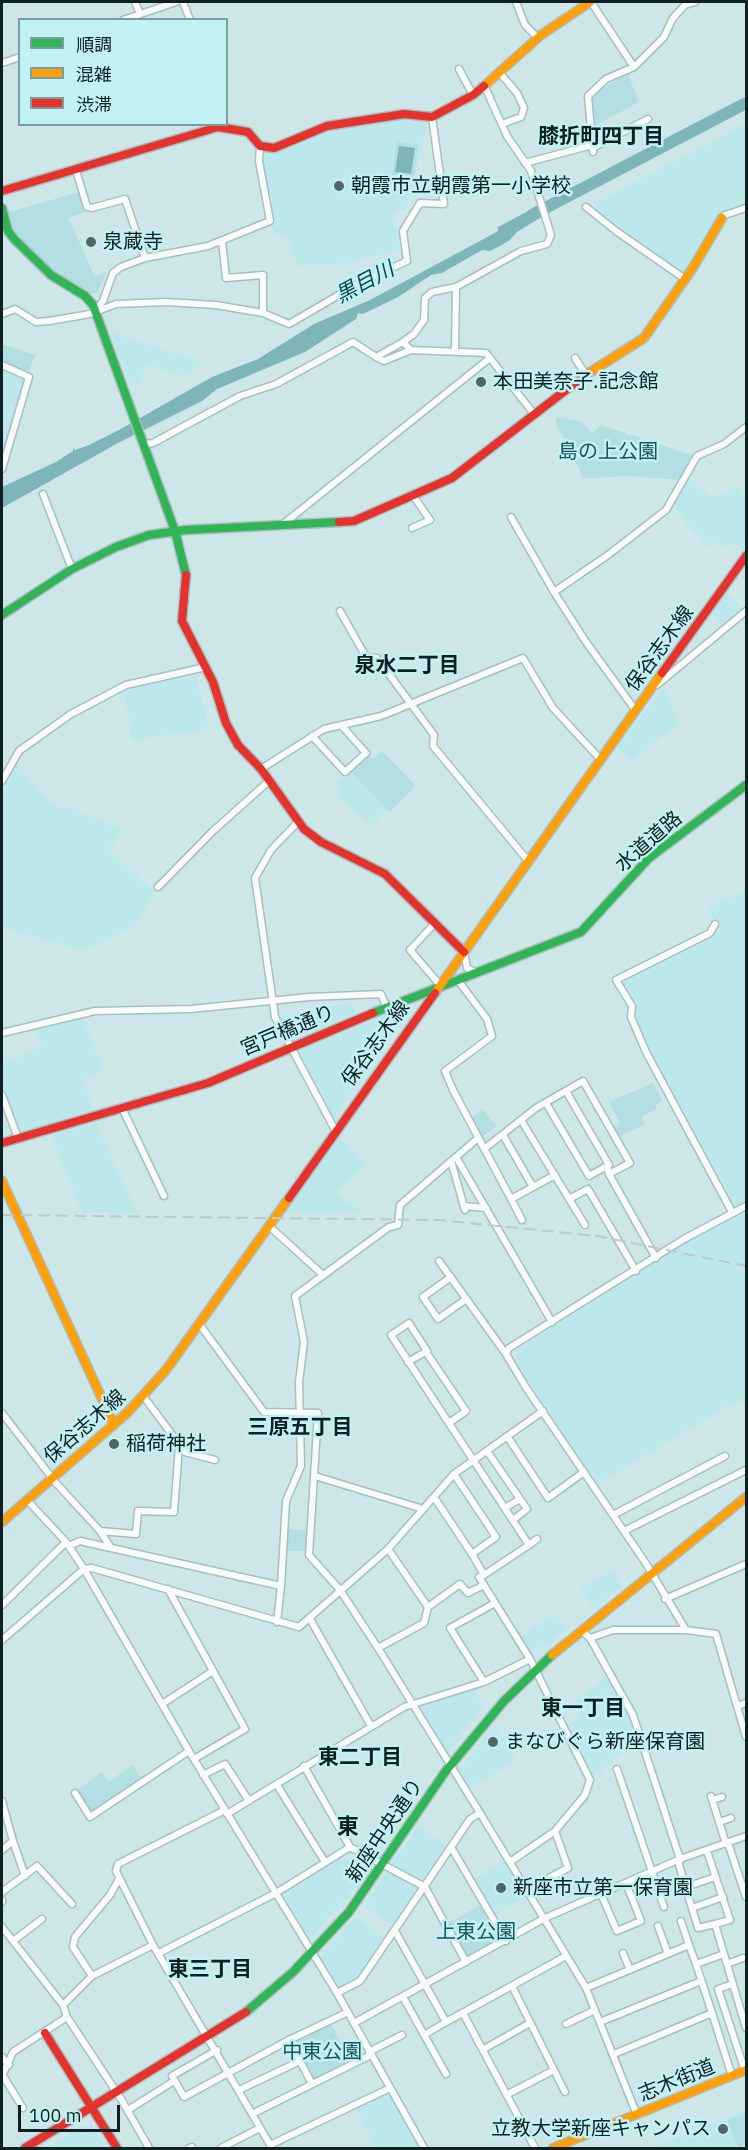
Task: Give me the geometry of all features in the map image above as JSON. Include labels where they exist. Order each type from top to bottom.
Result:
[{"type":"street","points":[[135,2],[140,14]]},
{"type":"street","points":[[129,18],[172,2]]},
{"type":"street","points":[[183,2],[189,18]]},
{"type":"street","points":[[516,2],[525,26],[538,38]]},
{"type":"street","points":[[2,191],[215,126],[248,132],[260,146],[274,148],[327,126],[404,114],[432,117],[473,95],[538,38],[591,2],[634,67]]},
{"type":"street","points":[[592,148],[588,96],[606,80],[634,67],[664,37],[673,18],[690,2]]},
{"type":"street","points":[[2,63],[18,58]]},
{"type":"street","points":[[459,69],[473,95]]},
{"type":"street","points":[[500,72],[524,108],[521,117],[502,124]]},
{"type":"street","points":[[376,357],[414,334],[424,320],[425,298],[432,292],[456,288],[521,251],[547,244],[551,235],[525,163],[502,124],[484,85]]},
{"type":"street","points":[[2,314],[15,309],[36,322],[72,318],[116,304],[166,302],[216,305],[263,313],[289,324],[356,285],[407,261],[403,231],[420,203],[444,204],[432,117]]},
{"type":"street","points":[[525,163],[592,148],[648,119]]},
{"type":"street","points":[[96,311],[103,301],[113,273],[145,258],[222,241],[270,221],[258,161],[260,146]]},
{"type":"street","points":[[76,170],[87,207],[92,208],[125,199],[145,258]]},
{"type":"street","points":[[586,207],[685,279]]},
{"type":"street","points":[[2,208],[2,220],[14,239],[51,274],[86,296],[96,311],[176,531],[186,571],[182,621],[213,681],[232,735],[245,756],[261,770],[297,823],[321,842],[385,874],[464,952],[467,968],[475,972]]},
{"type":"street","points":[[2,615],[72,569],[135,539],[176,531],[354,521],[452,478],[586,375],[644,338],[685,279],[722,218],[747,208]]},
{"type":"street","points":[[222,241],[226,278],[263,275],[263,313]]},
{"type":"street","points":[[455,351],[456,288]]},
{"type":"street","points":[[145,444],[153,443],[240,396],[276,384],[353,342],[384,361],[411,350],[486,353],[534,414]]},
{"type":"street","points":[[403,342],[411,350]]},
{"type":"street","points":[[280,526],[490,358]]},
{"type":"street","points":[[575,358],[586,375]]},
{"type":"street","points":[[2,365],[29,377],[2,468]]},
{"type":"street","points":[[554,592],[608,555],[666,510],[698,456],[724,444],[747,428]]},
{"type":"street","points":[[43,494],[72,569]]},
{"type":"street","points":[[412,494],[430,520],[412,528]]},
{"type":"street","points":[[511,517],[585,642],[636,711]]},
{"type":"street","name":"保谷志木線","points":[[2,1522],[144,1397],[200,1325],[334,1130],[747,556]]},
{"type":"street","points":[[339,611],[366,657],[377,658],[413,704],[434,735],[433,746],[529,862]]},
{"type":"street","points":[[651,690],[747,611]]},
{"type":"street","points":[[261,770],[312,736],[341,725],[381,716],[523,658],[554,708],[601,760]]},
{"type":"street","points":[[2,781],[19,751],[71,714],[126,685],[206,667]]},
{"type":"street","points":[[312,736],[345,772],[366,753],[341,725]]},
{"type":"street","points":[[158,887],[269,781]]},
{"type":"street","name":"水道道路","points":[[581,932],[649,858],[747,785]]},
{"type":"street","points":[[297,823],[271,850],[255,878],[275,1017],[334,1130]]},
{"type":"street","points":[[435,923],[410,950],[440,985]]},
{"type":"street","points":[[715,924],[710,933],[616,981],[632,1006],[631,1017],[640,1039],[732,1212]]},
{"type":"street","name":"宮戸橋通り","points":[[2,1143],[123,1110],[208,1083],[440,985],[581,932]]},
{"type":"street","points":[[457,979],[487,1019],[492,1036],[446,1071],[477,1139],[522,1220]]},
{"type":"street","points":[[2,1033],[95,1011],[191,1009],[271,1000],[381,994],[387,1008]]},
{"type":"street","points":[[485,1151],[536,1107],[582,1081],[630,1163],[609,1174]]},
{"type":"street","points":[[566,1091],[609,1165],[607,1166],[609,1174],[656,1258]]},
{"type":"street","points":[[2,1095],[18,1138]]},
{"type":"street","points":[[546,1103],[589,1176]]},
{"type":"street","points":[[123,1110],[164,1197]]},
{"type":"street","points":[[521,1120],[585,1225]]},
{"type":"street","points":[[503,1135],[533,1187]]},
{"type":"street","points":[[277,1622],[285,1551],[286,1501],[301,1466],[302,1413],[299,1382],[304,1342],[295,1296],[389,1227],[398,1225],[400,1205],[477,1139]]},
{"type":"street","points":[[453,1159],[465,1172],[552,1322]]},
{"type":"street","points":[[453,1159],[453,1170],[464,1208],[486,1208]]},
{"type":"street","points":[[582,1192],[589,1176],[607,1166]]},
{"type":"street","points":[[511,1199],[555,1175]]},
{"type":"street","points":[[2,1181],[114,1425]]},
{"type":"street","points":[[569,1199],[588,1189],[636,1271]]},
{"type":"street","points":[[506,1354],[509,1348],[732,1212],[747,1206]]},
{"type":"street","points":[[269,1226],[323,1275]]},
{"type":"street","points":[[440,1261],[506,1354],[624,1531],[686,1630]]},
{"type":"street","points":[[451,1277],[423,1297],[438,1318],[465,1299]]},
{"type":"street","points":[[449,1423],[466,1411],[409,1323],[391,1335],[408,1362],[530,1545]]},
{"type":"street","points":[[200,1325],[264,1412],[318,1413],[309,1555],[340,1590],[378,1647],[545,1918],[586,1988],[637,2115]]},
{"type":"street","points":[[408,1362],[426,1352]]},
{"type":"street","points":[[144,1397],[178,1446],[185,1452],[215,1460]]},
{"type":"street","points":[[2,1640],[84,1569],[92,1568],[299,1627],[388,1549],[454,1474],[543,1411]]},
{"type":"street","points":[[2,1413],[52,1478],[100,1531],[111,1548]]},
{"type":"street","points":[[507,1436],[548,1498],[584,1472]]},
{"type":"street","points":[[100,1531],[136,1534],[138,1511],[174,1512],[178,1446]]},
{"type":"street","points":[[487,1450],[527,1509],[513,1520]]},
{"type":"street","points":[[613,1515],[725,1456]]},
{"type":"street","points":[[624,1531],[747,1470]]},
{"type":"street","points":[[454,1474],[496,1537],[472,1554]]},
{"type":"street","points":[[315,1476],[423,1509]]},
{"type":"street","points":[[434,1497],[484,1575]]},
{"type":"street","name":"新座中央通り","points":[[25,2148],[208,2037],[260,2001],[312,1953],[349,1912],[450,1765],[493,1713],[536,1669],[581,1630],[747,1497]]},
{"type":"street","points":[[505,1508],[520,1499]]},
{"type":"street","points":[[27,1500],[67,1544],[84,1569],[203,1775],[337,1993],[424,2148]]},
{"type":"street","points":[[510,1862],[555,1831],[585,1795],[590,1780],[536,1669],[479,1577],[537,1539]]},
{"type":"street","points":[[2,1605],[67,1544],[80,1541],[281,1586]]},
{"type":"street","points":[[388,1549],[428,1607]]},
{"type":"street","points":[[665,1599],[747,1564]]},
{"type":"street","points":[[378,1647],[424,1623],[428,1607],[460,1584],[468,1593],[484,1585]]},
{"type":"street","points":[[168,1589],[245,1729],[194,1759]]},
{"type":"street","points":[[484,1682],[450,1628],[495,1603]]},
{"type":"street","points":[[310,1619],[371,1726]]},
{"type":"street","points":[[581,1630],[590,1638],[633,1715],[680,1859],[679,1865],[698,1928],[730,1920],[707,1851]]},
{"type":"street","points":[[590,1638],[612,1630],[686,1630],[716,1634],[746,1735]]},
{"type":"street","points":[[390,2088],[271,2147],[217,2050],[153,1945],[119,1879],[116,1871],[118,1863],[249,1801],[371,1726],[414,1703],[484,1682],[530,1659]]},
{"type":"street","points":[[162,1704],[213,1671]]},
{"type":"street","points":[[737,1706],[747,1703]]},
{"type":"street","points":[[75,1793],[90,1817],[189,1751]]},
{"type":"street","points":[[203,1775],[225,1764],[249,1801]]},
{"type":"street","points":[[304,1766],[350,1847],[425,1887],[466,1962]]},
{"type":"street","points":[[617,1769],[664,1907]]},
{"type":"street","points":[[277,1785],[325,1862]]},
{"type":"street","points":[[722,1797],[712,1798],[747,1897]]},
{"type":"street","points":[[2,1801],[25,1876]]},
{"type":"street","points":[[337,1993],[360,1981],[470,1819],[480,1813]]},
{"type":"street","points":[[719,1822],[731,1818]]},
{"type":"street","points":[[528,1889],[568,1868],[555,1831]]},
{"type":"street","points":[[354,2023],[545,1918],[680,1859],[747,1836]]},
{"type":"street","points":[[2,1850],[13,1841]]},
{"type":"street","points":[[159,1953],[276,1893],[350,1847]]},
{"type":"street","points":[[451,1847],[506,1941]]},
{"type":"street","points":[[2,1892],[37,1866],[72,1904]]},
{"type":"street","points":[[686,1887],[716,1877]]},
{"type":"street","points":[[92,1976],[73,1947],[75,1937],[110,1895],[119,1879]]},
{"type":"street","points":[[601,1894],[616,1931],[641,1920],[626,1883]]},
{"type":"street","points":[[692,1908],[723,1897]]},
{"type":"street","points":[[13,1941],[42,1920]]},
{"type":"street","points":[[681,1921],[732,2076]]},
{"type":"street","points":[[715,1924],[733,1984],[743,2005],[747,2028]]},
{"type":"street","points":[[658,1926],[668,1954]]},
{"type":"street","points":[[2,1927],[63,2006],[149,2148]]},
{"type":"street","points":[[395,1931],[446,2022]]},
{"type":"street","points":[[63,2006],[92,1976],[153,1945]]},
{"type":"street","points":[[586,1988],[689,1946]]},
{"type":"street","points":[[623,1953],[630,1970]]},
{"type":"street","points":[[696,1964],[724,1954]]},
{"type":"street","points":[[424,2036],[566,1956]]},
{"type":"street","points":[[727,1964],[743,1958]]},
{"type":"street","points":[[600,2022],[701,1981]]},
{"type":"street","points":[[733,1984],[718,1989],[746,2071]]},
{"type":"street","points":[[512,1986],[566,2092]]},
{"type":"street","points":[[403,1997],[446,2074]]},
{"type":"street","points":[[566,2024],[595,2010]]},
{"type":"street","points":[[217,2050],[172,2076],[184,2097],[228,2071],[348,2012]]},
{"type":"street","points":[[463,2013],[535,2148]]},
{"type":"street","points":[[614,2054],[712,2013]]},
{"type":"street","points":[[23,2108],[2,2075],[9,2065],[13,2052],[68,2017]]},
{"type":"street","points":[[484,2049],[530,2023]]},
{"type":"street","points":[[45,2033],[117,2148]]},
{"type":"street","points":[[252,2114],[370,2054],[402,2035]]},
{"type":"street","points":[[289,2040],[312,2084]]},
{"type":"street","points":[[2,2057],[9,2065]]},
{"type":"street","points":[[239,2090],[300,2061]]},
{"type":"street","points":[[508,2094],[554,2070]]},
{"type":"street","name":"志木街道","points":[[553,2148],[746,2071]]},
{"type":"street","points":[[128,2110],[174,2081]]},
{"type":"street","points":[[221,2148],[260,2128]]},
{"type":"shaded area","name":"朝霞市立朝霞第一小学校","points":[[403,118],[428,122],[406,210],[394,211],[400,250],[348,263],[297,266],[287,236],[274,235],[263,163],[264,152],[274,151],[328,130]]},
{"type":"shaded area","points":[[746,123],[746,205],[729,208],[718,216],[683,274],[598,214],[594,204]]},
{"type":"shaded area","points":[[399,146],[415,148],[411,174],[395,172]]},
{"type":"shaded area","points":[[545,202],[548,213],[517,232],[500,246],[490,251],[482,250],[442,273],[431,275],[398,297],[363,314],[358,313],[356,319],[305,352],[217,389],[202,401],[118,443],[2,508],[2,487],[56,462],[73,451],[73,447],[75,450],[89,445],[119,430],[212,377],[258,359],[314,324],[370,300],[491,235],[498,231],[498,227]]},
{"type":"shaded area","points":[[110,333],[204,362],[180,376],[147,365],[140,382],[131,385]]},
{"type":"shaded area","points":[[2,368],[23,375],[26,381],[2,455]]},
{"type":"shaded area","points":[[687,476],[711,496],[721,495],[738,486],[746,497],[744,551],[735,544],[724,548],[718,542],[709,549],[696,531],[693,533],[673,504]]},
{"type":"shaded area","points":[[727,592],[743,610],[723,627],[712,612]]},
{"type":"shaded area","points":[[196,676],[209,728],[132,741],[124,690],[133,686]]},
{"type":"shaded area","points":[[664,686],[679,723],[632,761],[616,749]]},
{"type":"shaded area","points":[[17,764],[47,799],[64,809],[67,806],[123,830],[109,850],[155,892],[135,926],[83,951],[2,927],[2,792]]},
{"type":"shaded area","points":[[350,771],[388,810],[371,826],[337,794],[340,790],[333,783]]},
{"type":"shaded area","points":[[746,890],[746,1202],[735,1207],[652,1053],[635,1018],[637,1004],[622,981],[712,938],[718,927],[707,908]]},
{"type":"shaded area","points":[[353,1004],[357,1015],[291,1044],[278,1016]]},
{"type":"shaded area","points":[[385,1015],[394,1032],[332,1120],[295,1052]]},
{"type":"shaded area","points":[[82,1016],[104,1071],[83,1079],[93,1111],[22,1132],[18,1130],[2,1088],[2,1063],[41,1047],[34,1027]]},
{"type":"shaded area","points":[[96,1123],[137,1213],[82,1212],[51,1135]]},
{"type":"shaded area","points":[[338,1135],[366,1164],[336,1194],[365,1213],[286,1213]]},
{"type":"shaded area","points":[[746,1210],[746,1408],[739,1400],[596,1485],[516,1363],[517,1350],[687,1241]]},
{"type":"shaded area","points":[[612,1570],[622,1586],[593,1609],[580,1588]]},
{"type":"shaded area","points":[[555,1613],[566,1630],[548,1645],[528,1652],[519,1637]]},
{"type":"shaded area","points":[[606,1676],[629,1720],[638,1746],[624,1750],[600,1773],[591,1774],[567,1727],[582,1715],[576,1702]]},
{"type":"shaded area","points":[[473,1687],[484,1706],[446,1753],[419,1705]]},
{"type":"shaded area","name":"まなびぐら新座保育園","points":[[495,1725],[516,1760],[469,1789],[458,1772]]},
{"type":"shaded area","points":[[418,1826],[447,1846],[422,1880],[394,1866],[393,1863]]},
{"type":"shaded area","points":[[341,1856],[365,1872],[344,1901],[308,1940],[280,1895],[281,1891]]},
{"type":"shaded area","name":"新座市立第一保育園","points":[[505,1860],[528,1896],[494,1914],[474,1880]]},
{"type":"shaded area","points":[[387,1871],[418,1885],[419,1888],[393,1926],[364,1907]]},
{"type":"shaded area","points":[[355,1917],[385,1938],[359,1977],[339,1989],[336,1988],[320,1957]]},
{"type":"shaded area","points":[[386,2092],[390,2093],[420,2148],[373,2148],[375,2147],[356,2107]]},
{"type":"shaded area","name":"立教大学新座キャンパス","points":[[746,2110],[746,2148],[651,2148]]},
{"type":"shaded area","points":[[84,2125],[93,2127],[106,2148],[44,2148]]},
{"type":"green space","points":[[628,74],[639,102],[593,127],[591,99],[594,93]]},
{"type":"green space","points":[[397,142],[418,145],[413,180],[402,178],[401,183],[391,181]]},
{"type":"green space","points":[[79,192],[85,212],[69,218],[94,276],[106,272],[98,292],[88,295],[57,276],[14,234],[6,213]]},
{"type":"green space","points":[[2,344],[35,355],[29,372],[2,363]]},
{"type":"green space","name":"島の上公園","points":[[557,417],[579,421],[593,433],[601,425],[694,456],[681,480],[627,476],[584,479],[555,421]]},
{"type":"green space","points":[[382,751],[416,786],[390,812],[350,771],[368,754],[373,759]]},
{"type":"green space","points":[[653,1083],[663,1101],[655,1105],[657,1109],[641,1117],[645,1124],[619,1137],[613,1127],[620,1123],[609,1102]]},
{"type":"green space","points":[[483,1110],[497,1126],[478,1140],[467,1119]]},
{"type":"green space","points":[[287,1529],[309,1530],[307,1551],[286,1551]]},
{"type":"green space","points":[[132,1765],[142,1779],[91,1813],[77,1790],[102,1772],[109,1782]]},
{"type":"green space","name":"上東公園","points":[[484,1903],[506,1941],[466,1962],[446,1925]]},
{"type":"green space","name":"中東公園","points":[[331,2024],[351,2062],[314,2080],[293,2042]]},
{"type":"green space","points":[[746,2113],[746,2144],[739,2147],[727,2121]]},
{"type":"waterway","name":"黒目川","points":[[532,215],[746,103]]},
{"type":"railway","points":[[2,1215],[438,1220],[597,1236],[746,1266]]},
{"type":"traffic: fast","points":[[2,208],[8,231],[14,239],[51,275],[85,296],[93,305],[175,531],[186,575]]},
{"type":"traffic: fast","points":[[2,615],[72,569],[116,547],[149,535],[186,530],[339,522]]},
{"type":"traffic: fast","points":[[373,1013],[581,932],[649,858],[746,785]]},
{"type":"traffic: fast","points":[[246,2012],[293,1972],[349,1912],[445,1772],[504,1701],[552,1655]]},
{"type":"traffic: slow","points":[[484,86],[541,35],[590,2]]},
{"type":"traffic: slow","points":[[584,376],[644,338],[694,266],[722,218]]},
{"type":"traffic: slow","points":[[435,993],[662,673]]},
{"type":"traffic: slow","points":[[2,1181],[114,1425]]},
{"type":"traffic: slow","points":[[2,1522],[128,1412],[166,1370],[289,1198]]},
{"type":"traffic: slow","points":[[552,1655],[746,1497]]},
{"type":"traffic: slow","points":[[553,2148],[746,2070]]},
{"type":"traffic: jam","points":[[2,191],[218,127],[248,132],[260,146],[274,148],[327,126],[404,114],[432,117],[473,95],[484,86]]},
{"type":"traffic: jam","points":[[339,522],[354,521],[452,478],[584,376]]},
{"type":"traffic: jam","points":[[662,673],[746,556]]},
{"type":"traffic: jam","points":[[186,575],[182,621],[213,682],[226,723],[238,745],[261,769],[304,829],[321,842],[385,874],[464,952]]},
{"type":"traffic: jam","points":[[289,1198],[435,993]]},
{"type":"traffic: jam","points":[[2,1143],[208,1083],[373,1013]]},
{"type":"traffic: jam","points":[[25,2148],[246,2012]]},
{"type":"traffic: jam","points":[[45,2033],[117,2148]]},
{"type":"place","name":"朝霞市立朝霞第一小学校","points":[[339,186]]},
{"type":"place","name":"泉蔵寺","points":[[91,242]]},
{"type":"place","name":"本田美奈子.記念館","points":[[481,382]]},
{"type":"place","name":"稲荷神社","points":[[114,1444]]},
{"type":"place","name":"まなびぐら新座保育園","points":[[493,1742]]},
{"type":"place","name":"新座市立第一保育園","points":[[501,1888]]},
{"type":"place","name":"立教大学新座キャンパス","points":[[723,2129]]},
{"type":"district","name":"膝折町四丁目","points":[[601,137]]},
{"type":"district","name":"泉水二丁目","points":[[407,666]]},
{"type":"district","name":"三原五丁目","points":[[300,1428]]},
{"type":"district","name":"東一丁目","points":[[583,1709]]},
{"type":"district","name":"東二丁目","points":[[360,1758]]},
{"type":"district","name":"東","points":[[348,1828]]},
{"type":"district","name":"東三丁目","points":[[210,1970]]}]
